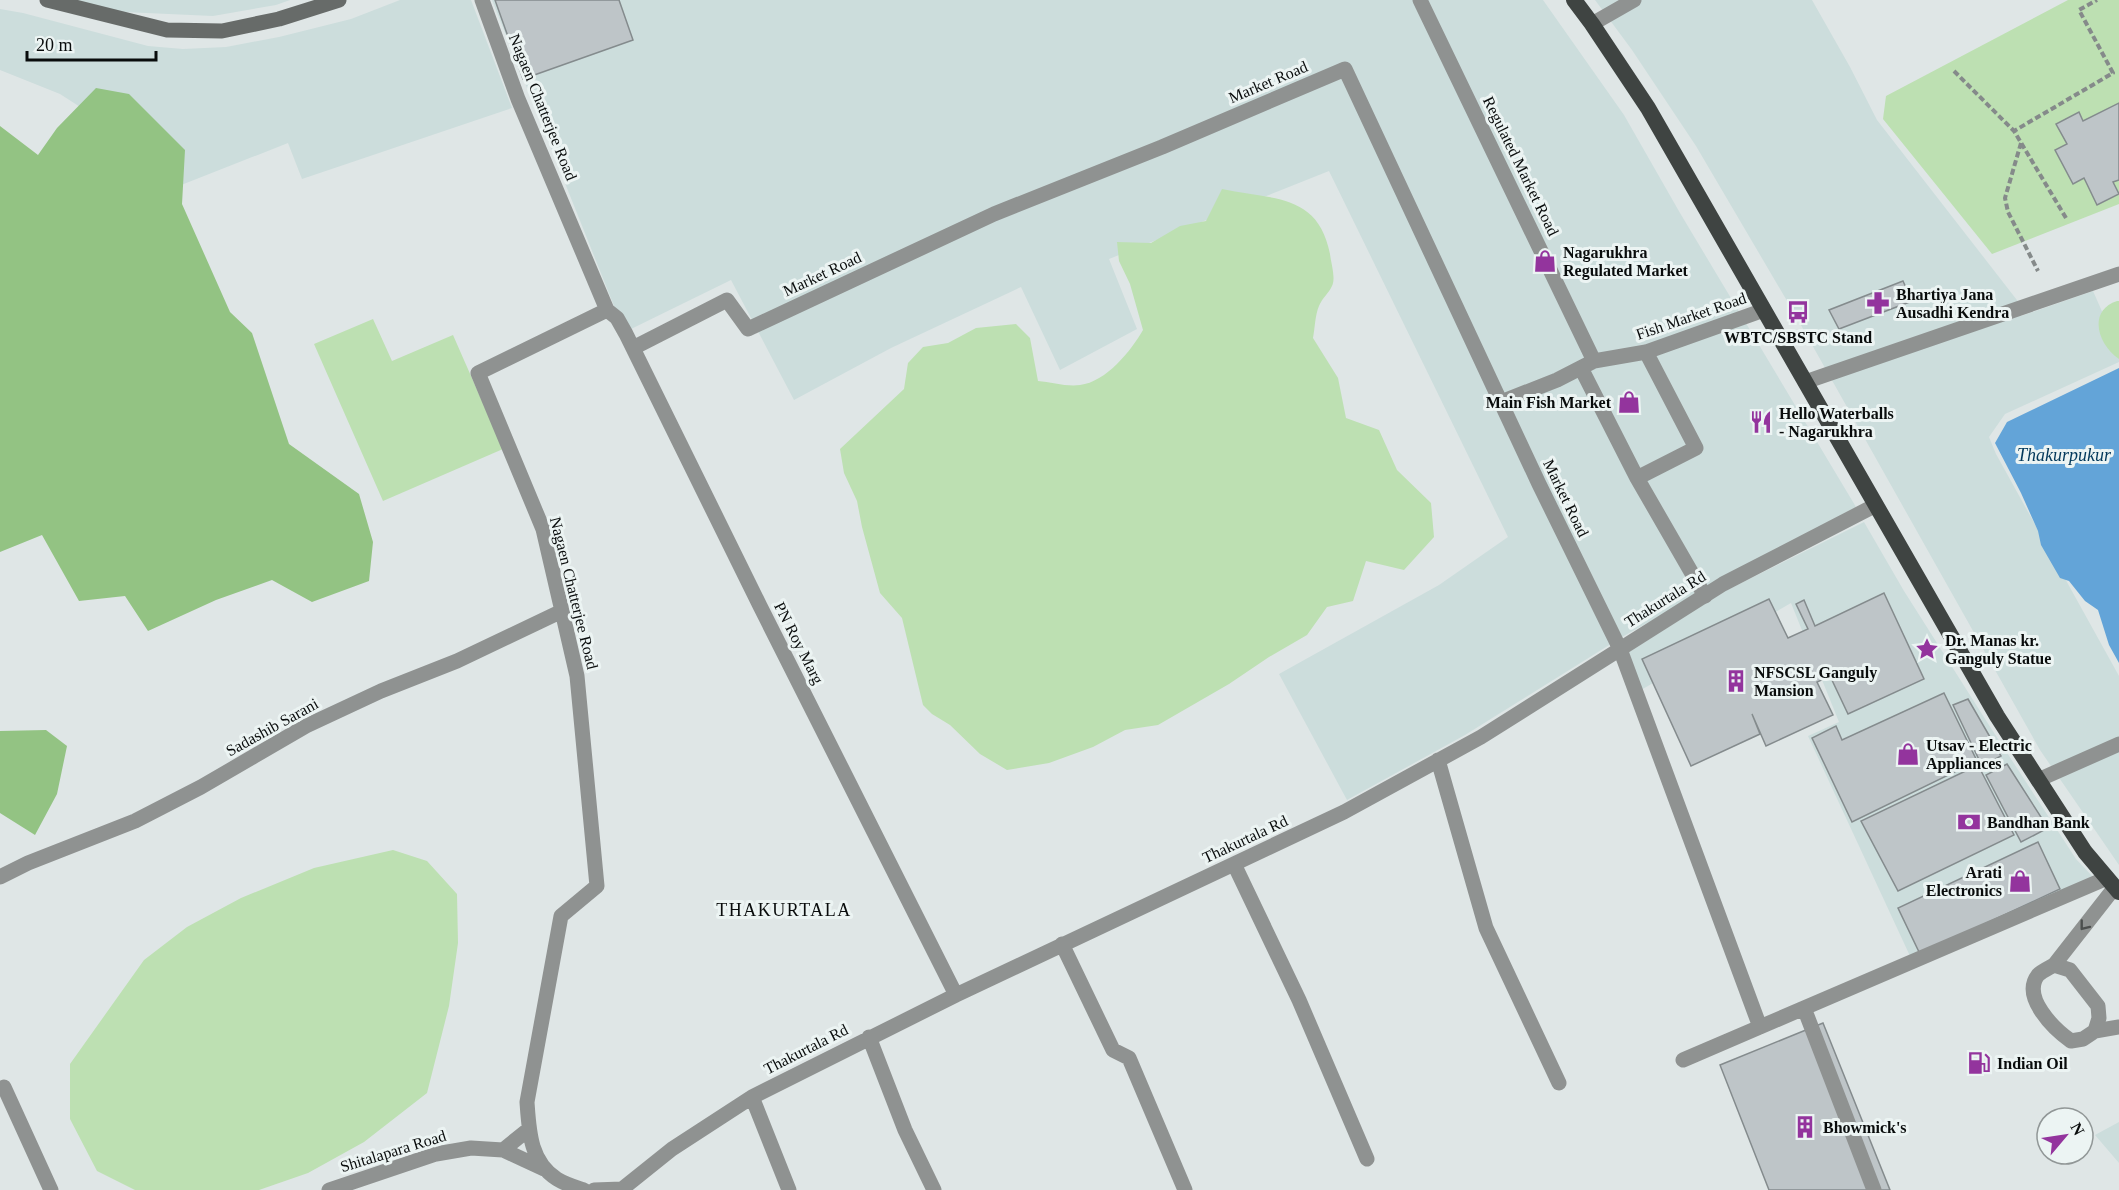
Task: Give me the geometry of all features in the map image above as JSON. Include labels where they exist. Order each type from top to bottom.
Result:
[{"type":"highway","points":[[1574,0],[1648,108],[1997,716],[2085,852],[2114,886]]},
{"type":"main road","points":[[47,0],[166,30],[222,31],[279,19],[339,0]]},
{"type":"street","name":"Nagaen Chatterjee Road","points":[[482,0],[518,99],[607,310],[478,374],[543,529],[577,676],[597,886],[561,916],[527,1102],[533,1149],[544,1169]]},
{"type":"street","name":"Regulated Market Road","points":[[1420,0],[1588,364],[1637,478],[1705,596]]},
{"type":"street","points":[[1592,24],[1635,0]]},
{"type":"street","name":"Market Road","points":[[633,348],[727,300],[748,329],[994,214],[1162,147],[1345,69],[1620,649],[1760,1027]]},
{"type":"street","points":[[1805,382],[2119,274]]},
{"type":"street","name":"PN Roy Marg","points":[[607,310],[617,318],[633,348],[956,995]]},
{"type":"street","name":"Fish Market Road","points":[[1501,402],[1557,380],[1588,364],[1646,352],[1764,310]]},
{"type":"street","points":[[1637,478],[1696,448],[1646,352]]},
{"type":"street","name":"Thakurtala Rd","points":[[622,1190],[672,1149],[752,1097],[956,995],[1344,812],[1480,737],[1723,584],[1876,505]]},
{"type":"street","name":"Sadashib Sarani","points":[[0,877],[28,863],[135,821],[201,787],[306,726],[381,691],[457,661],[562,611]]},
{"type":"street","points":[[2038,780],[2119,744]]},
{"type":"street","points":[[1438,760],[1486,927],[1559,1083]]},
{"type":"street","points":[[1234,864],[1299,1000],[1367,1159]]},
{"type":"street","points":[[1683,1060],[1804,1008],[2114,886]]},
{"type":"street","points":[[2114,886],[2054,965],[2039,974],[2033,987],[2037,1005],[2056,1031],[2071,1041],[2083,1039],[2096,1031],[2119,1027]]},
{"type":"street","points":[[1062,944],[1113,1050],[1130,1058],[1185,1190]]},
{"type":"street","points":[[2054,965],[2070,970],[2098,1006],[2099,1018],[2096,1031]]},
{"type":"street","points":[[1804,1008],[1874,1190]]},
{"type":"street","points":[[869,1037],[905,1130],[934,1190]]},
{"type":"street","points":[[4,1087],[51,1190]]},
{"type":"street","points":[[752,1097],[789,1190]]},
{"type":"street","points":[[529,1129],[503,1150],[544,1169],[558,1180],[584,1190]]},
{"type":"street","name":"Shitalapara Road","points":[[329,1190],[435,1154],[471,1148],[503,1150]]},
{"type":"street","points":[[594,1190],[622,1190]]},
{"type":"path","points":[[2014,130],[2114,73],[2079,10],[2097,0]]},
{"type":"path","points":[[1954,71],[2014,130],[2066,218]]},
{"type":"path","points":[[2021,143],[2005,198],[2008,212],[2052,298]]},
{"type":"shaded area","points":[[73,0],[290,0],[276,5],[213,16],[124,12]]},
{"type":"shaded area","points":[[400,0],[471,0],[512,108],[302,179],[288,143],[166,191],[119,132],[60,94],[0,70],[0,9],[148,46],[183,49],[226,47],[279,37],[351,19]]},
{"type":"shaded area","points":[[492,0],[1543,0],[1624,115],[1856,507],[1622,637],[1465,735],[1347,800],[1279,674],[1439,585],[1508,537],[1329,171],[1109,259],[1137,329],[1060,370],[1021,287],[891,348],[794,400],[731,280],[631,329],[614,306]]},
{"type":"shaded area","points":[[1595,0],[1812,0],[1877,120],[2020,304],[2021,316],[2093,291],[2119,350],[2119,362],[2005,414],[1989,437],[1996,454],[2119,676],[2119,865],[2040,750],[1793,311],[1696,146],[1632,50]]},
{"type":"shaded area","points":[[1864,522],[1904,591],[1987,722],[2076,859],[2094,878],[1910,956],[1808,736],[1839,722],[1791,603],[1641,690],[1629,652],[1725,591]]},
{"type":"shaded area","points":[[2119,1122],[2119,1163],[2095,1135]]},
{"type":"green space","points":[[2068,0],[2119,0],[2119,204],[1992,254],[1883,119],[1886,96]]},
{"type":"green space","points":[[96,88],[129,94],[185,150],[182,204],[230,312],[252,333],[289,444],[359,494],[373,542],[369,581],[312,602],[272,580],[216,600],[148,631],[125,596],[79,601],[42,535],[0,552],[0,126],[38,155],[57,128]]},
{"type":"green space","points":[[1222,189],[1290,202],[1315,219],[1324,234],[1334,279],[1331,289],[1322,300],[1318,310],[1313,338],[1338,378],[1346,418],[1379,430],[1397,470],[1431,503],[1434,537],[1404,570],[1366,561],[1353,601],[1327,607],[1307,635],[1158,725],[1125,730],[1093,747],[1049,763],[1007,770],[980,754],[950,725],[932,714],[923,705],[902,618],[880,593],[857,501],[844,473],[840,449],[904,389],[908,363],[923,347],[948,343],[976,328],[1016,324],[1030,338],[1038,381],[1080,385],[1090,383],[1108,372],[1125,356],[1143,330],[1130,284],[1119,261],[1117,242],[1151,243],[1180,226],[1206,221]]},
{"type":"green space","points":[[2119,301],[2119,359],[2106,345],[2099,329],[2102,312]]},
{"type":"green space","points":[[373,319],[392,361],[453,335],[503,449],[383,501],[314,344]]},
{"type":"green space","points":[[46,730],[67,746],[57,794],[35,835],[0,813],[0,731]]},
{"type":"green space","points":[[393,850],[427,861],[457,894],[458,943],[449,1006],[427,1093],[364,1142],[308,1173],[259,1190],[135,1190],[97,1171],[70,1119],[70,1064],[144,960],[187,927],[241,898],[314,868]]},
{"type":"water","name":"Thakurpukur","points":[[2119,368],[2119,663],[2109,645],[2098,610],[2085,601],[2069,581],[2060,578],[2041,545],[2038,531],[2021,493],[1995,443],[2007,422]]},
{"type":"building","points":[[495,0],[619,0],[633,40],[523,79]]},
{"type":"building","points":[[2119,103],[2119,180],[2113,182],[2119,194],[2097,205],[2084,178],[2073,184],[2055,150],[2067,144],[2056,124],[2079,112],[2083,121]]},
{"type":"building","points":[[1903,281],[1912,301],[1839,329],[1829,310]]},
{"type":"building","name":"NFSCSL Ganguly Mansion","points":[[1884,593],[1924,679],[1848,714],[1830,676],[1817,682],[1833,715],[1766,746],[1752,714],[1760,734],[1691,766],[1642,659],[1769,599],[1788,638],[1808,629],[1796,604],[1804,600],[1815,626]]},
{"type":"building","points":[[1944,693],[1977,761],[1852,822],[1812,738],[1836,726],[1842,740]]},
{"type":"building","points":[[1968,699],[2001,756],[1982,766],[1953,705]]},
{"type":"building","points":[[2007,764],[2048,828],[2021,842],[1986,775]]},
{"type":"building","points":[[1978,765],[2014,835],[1898,891],[1861,821]]},
{"type":"building","points":[[2038,842],[2060,889],[1920,954],[1898,908]]},
{"type":"building","name":"Bhowmick's","points":[[1823,1023],[1890,1190],[1769,1190],[1720,1065]]},
{"type":"place","name":"Nagarukhra Regulated Market","points":[[1545,261]]},
{"type":"place","name":"Bhartiya Jana Ausadhi Kendra","points":[[1878,303]]},
{"type":"place","name":"WBTC/SBSTC Stand","points":[[1798,312]]},
{"type":"place","name":"Main Fish Market","points":[[1629,402]]},
{"type":"place","name":"Hello Waterballs - Nagarukhra","points":[[1761,422]]},
{"type":"place","name":"Dr. Manas kr. Ganguly Statue","points":[[1927,649]]},
{"type":"place","name":"NFSCSL Ganguly Mansion","points":[[1736,681]]},
{"type":"place","name":"Utsav - Electric Appliances","points":[[1908,754]]},
{"type":"place","name":"Bandhan Bank","points":[[1969,822]]},
{"type":"place","name":"Arati Electronics","points":[[2020,881]]},
{"type":"place","name":"Indian Oil","points":[[1979,1063]]},
{"type":"place","name":"Bhowmick's","points":[[1805,1127]]},
{"type":"district","name":"THAKURTALA","points":[[784,910]]}]
